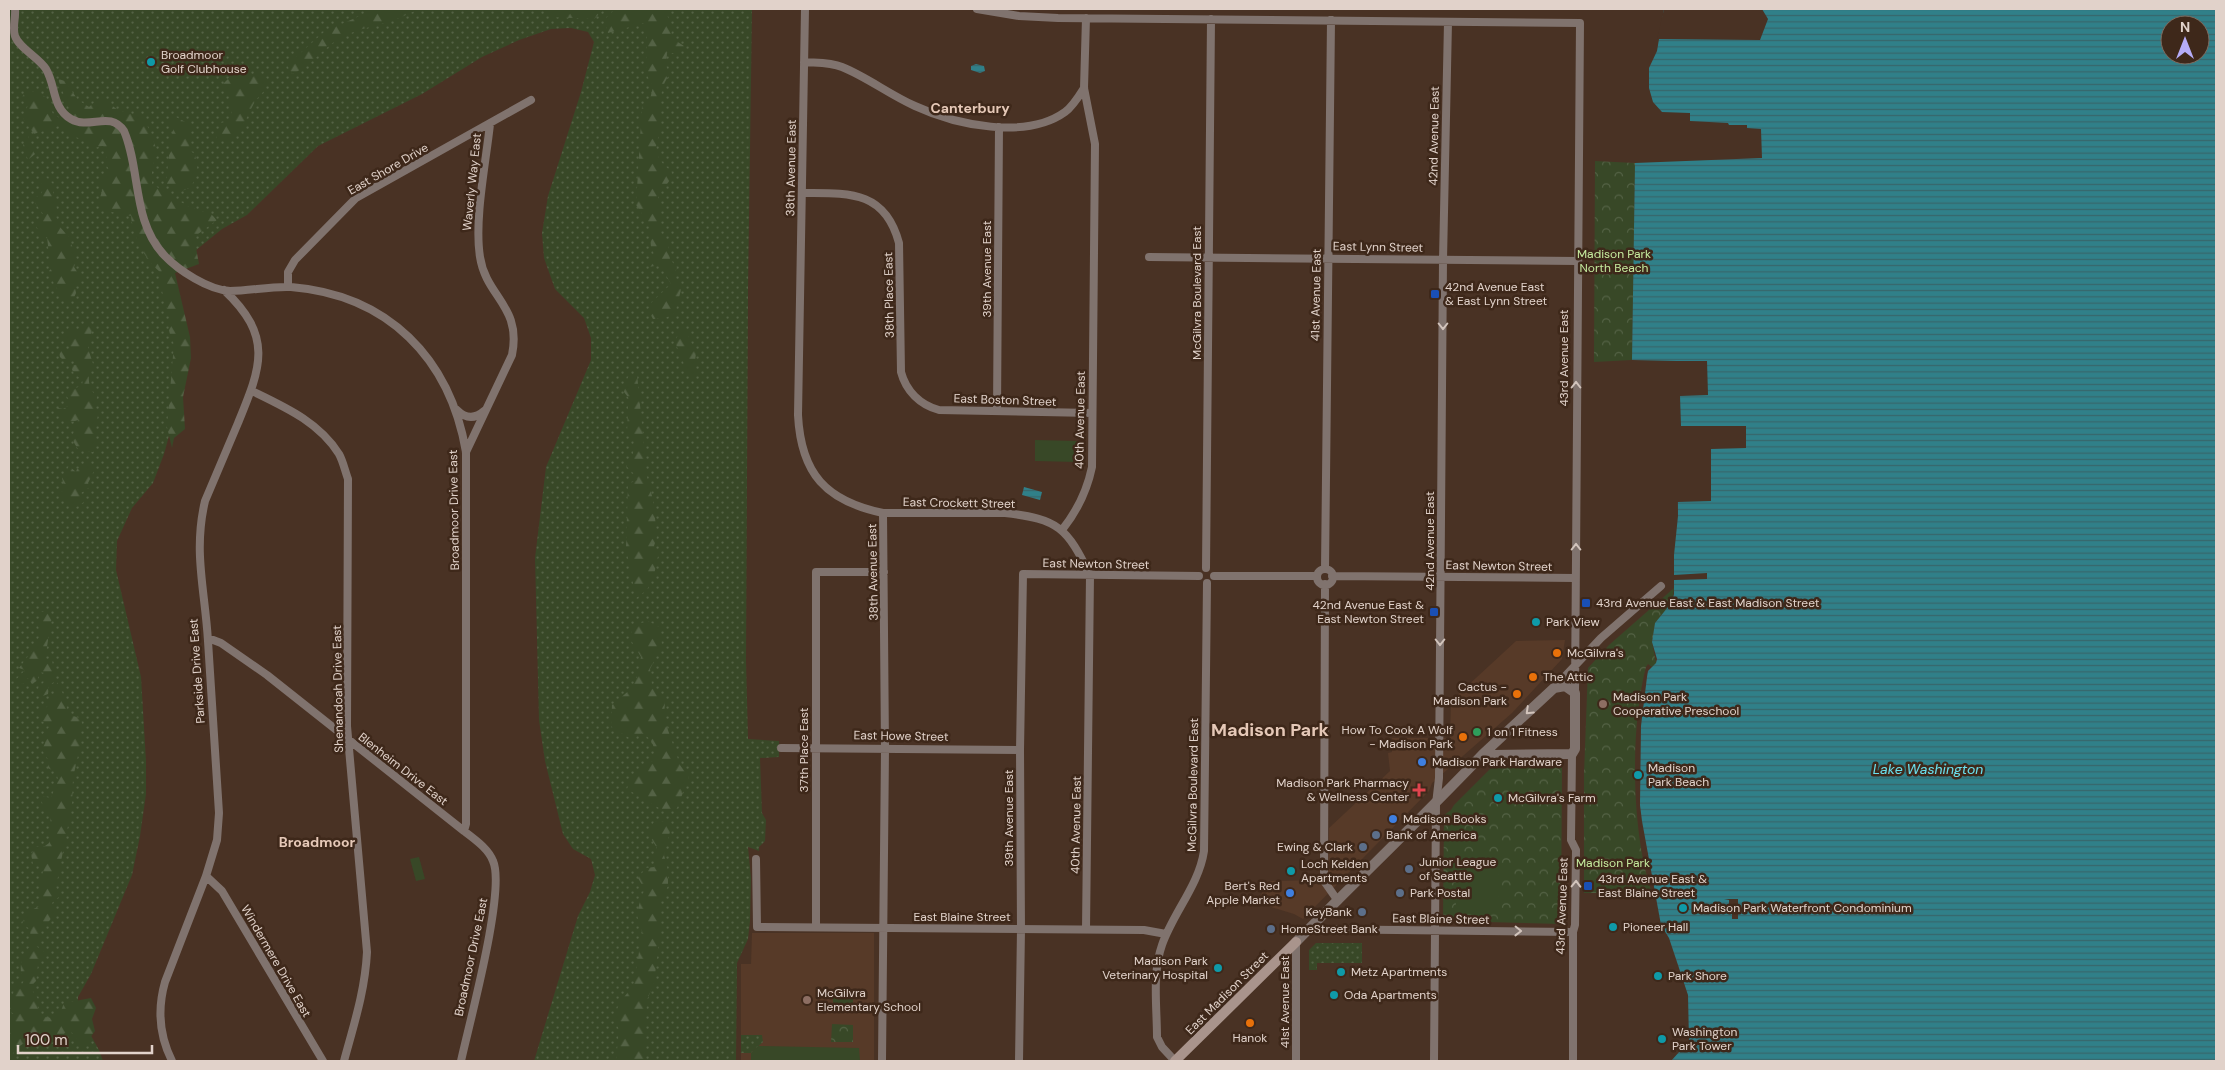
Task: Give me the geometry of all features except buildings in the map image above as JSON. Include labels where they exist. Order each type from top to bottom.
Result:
[{"type":"main road","name":"East Madison Street","points":[[1175,1061],[1296,942]]},
{"type":"street","name":"Broadmoor Drive East","points":[[15,9],[15,36],[19,44],[40,61],[47,71],[57,103],[64,115],[76,122],[86,124],[110,121],[118,124],[124,131],[144,219],[151,236],[163,254],[186,274],[224,290],[288,287],[320,290],[346,298],[387,319],[406,334],[428,358],[445,384],[456,409],[466,452],[466,804],[464,831],[485,848],[494,861],[496,874],[496,892],[461,1061]]},
{"type":"street","name":"38th Avenue East","points":[[805,9],[798,415],[802,451],[812,473],[826,489],[849,504],[883,513],[886,749],[882,1061]]},
{"type":"street","points":[[978,9],[1086,18],[1448,22]]},
{"type":"street","points":[[1152,9],[1152,18]]},
{"type":"street","name":"40th Avenue East","points":[[1086,18],[1084,88],[1095,144],[1092,466],[1086,492],[1075,514],[1062,530],[1073,543],[1090,575],[1086,929]]},
{"type":"street","name":"McGilvra Boulevard East","points":[[1206,568],[1211,19]]},
{"type":"street","name":"41st Avenue East","points":[[1325,569],[1331,20]]},
{"type":"street","name":"43rd Avenue East","points":[[1448,22],[1580,23],[1575,749],[1572,754],[1571,840],[1576,850],[1572,1061]]},
{"type":"street","name":"42nd Avenue East","points":[[1434,1061],[1436,804],[1440,778],[1448,22]]},
{"type":"street","points":[[804,62],[841,67],[938,116],[968,124],[999,127],[1026,126],[1050,121],[1067,111],[1084,88]]},
{"type":"street","name":"East Shore Drive","points":[[288,287],[288,272],[295,260],[356,198],[531,100]]},
{"type":"street","name":"Waverly Way East","points":[[466,452],[512,355],[515,338],[512,320],[487,276],[480,259],[477,238],[490,124]]},
{"type":"street","name":"39th Avenue East","points":[[997,411],[999,127]]},
{"type":"street","name":"38th Place East","points":[[803,193],[845,193],[863,197],[881,211],[895,229],[899,244],[901,372],[911,394],[920,401]]},
{"type":"street","name":"East Lynn Street","points":[[1149,257],[1577,261]]},
{"type":"street","name":"Parkside Drive East","points":[[172,1061],[163,1038],[159,1017],[160,999],[206,876],[217,840],[219,813],[208,638],[199,555],[200,520],[205,501],[252,391],[260,356],[251,323],[241,306],[224,290]]},
{"type":"street","name":"Shenandoah Drive East","points":[[252,391],[303,417],[324,434],[340,455],[348,479],[348,741],[367,952],[366,979],[361,1005],[344,1061]]},
{"type":"street","name":"East Boston Street","points":[[920,401],[939,410],[1092,414]]},
{"type":"street","points":[[456,409],[461,414],[470,417],[480,415],[486,408]]},
{"type":"street","name":"East Crockett Street","points":[[883,513],[1008,513],[1035,519],[1062,530]]},
{"type":"street","points":[[1206,568],[1213,571],[1214,576],[1212,581],[1207,583],[1202,581],[1199,576],[1201,570],[1206,568]]},
{"type":"street","points":[[1325,569],[1331,572],[1332,576],[1330,582],[1325,584],[1319,582],[1317,576],[1319,571],[1325,569]]},
{"type":"street","name":"37th Place East","points":[[816,927],[816,572],[884,572]]},
{"type":"street","name":"39th Avenue East","points":[[1019,1061],[1021,929],[1020,750],[1023,574]]},
{"type":"street","name":"East Newton Street","points":[[1023,574],[1199,576]]},
{"type":"street","points":[[1214,576],[1317,576]]},
{"type":"street","name":"East Newton Street","points":[[1332,576],[1575,578]]},
{"type":"street","name":"McGilvra Boulevard East","points":[[1175,1061],[1162,1047],[1157,1037],[1157,964],[1166,934],[1202,863],[1204,851],[1207,583]]},
{"type":"street","points":[[1325,584],[1324,881],[1338,901]]},
{"type":"street","name":"East Madison Street","points":[[1296,942],[1476,762],[1554,688],[1601,638],[1661,586]]},
{"type":"street","name":"Blenheim Drive East","points":[[208,638],[221,642],[268,675],[348,741],[464,831]]},
{"type":"street","points":[[1554,688],[1566,686],[1575,693]]},
{"type":"street","points":[[1504,735],[1506,749],[1510,755]]},
{"type":"street","name":"East Howe Street","points":[[781,748],[1020,750]]},
{"type":"street","points":[[1476,762],[1492,755],[1572,754]]},
{"type":"street","name":"East Blaine Street","points":[[756,859],[757,927],[1086,929],[1144,930],[1166,934]]},
{"type":"street","name":"Windermere Drive East","points":[[206,876],[222,891],[323,1061]]},
{"type":"street","name":"East Blaine Street","points":[[1309,929],[1573,932]]},
{"type":"street","name":"41st Avenue East","points":[[1296,942],[1296,1061]]},
{"type":"shaded area","points":[[1565,640],[1562,659],[1512,713],[1432,783],[1429,791],[1303,919],[1294,914],[1271,907],[1260,896],[1270,881],[1328,880],[1329,828],[1390,771],[1388,753],[1392,752],[1392,738],[1450,738],[1451,701],[1516,641]]},
{"type":"shaded area","name":"McGilvra Elementary School","points":[[752,933],[874,933],[874,1061],[741,1061],[741,964],[751,964]]},
{"type":"green space","points":[[9,9],[752,9],[748,291],[746,661],[748,739],[779,741],[779,757],[760,758],[762,813],[766,820],[765,841],[759,847],[759,851],[748,847],[751,878],[750,921],[748,939],[737,963],[736,1061],[534,1061],[578,916],[590,892],[595,875],[591,859],[573,849],[563,834],[545,761],[539,720],[535,558],[546,467],[591,360],[591,338],[584,318],[555,289],[544,258],[542,233],[548,196],[581,92],[594,42],[588,32],[571,28],[551,29],[519,40],[482,57],[422,94],[318,146],[247,215],[222,229],[163,277],[177,340],[174,418],[164,454],[153,483],[132,508],[117,541],[116,570],[141,677],[146,794],[132,875],[91,974],[78,997],[78,1012],[103,1061],[9,1061]]},
{"type":"green space","points":[[375,9],[420,9],[394,20],[361,29],[342,37],[306,66],[292,74],[287,65],[324,32]]},
{"type":"green space","points":[[552,9],[604,9],[594,19],[550,17],[549,13]]},
{"type":"green space","points":[[615,9],[663,9],[672,25],[670,37],[684,46],[680,53],[667,53],[666,66],[670,74],[663,86],[660,107],[660,131],[656,148],[660,160],[672,173],[670,180],[658,196],[661,210],[658,224],[665,243],[668,243],[670,259],[677,268],[672,278],[682,286],[675,313],[665,318],[653,319],[648,310],[651,303],[671,284],[660,265],[649,267],[649,258],[654,254],[651,247],[649,224],[636,205],[642,106],[650,99],[653,87],[646,73],[647,34],[644,23],[608,33],[604,20]]},
{"type":"green space","points":[[231,76],[263,76],[269,80],[264,91],[255,101],[241,129],[227,142],[216,139],[221,123],[231,120],[232,110],[230,101],[223,84]]},
{"type":"green space","points":[[58,79],[65,81],[78,100],[89,107],[98,99],[107,102],[118,110],[144,117],[158,153],[152,167],[152,184],[189,207],[211,214],[217,220],[194,237],[199,264],[175,273],[190,337],[191,358],[183,397],[185,429],[174,438],[172,448],[167,427],[174,344],[169,332],[170,319],[161,288],[160,272],[149,261],[140,247],[131,216],[107,211],[99,201],[102,191],[99,184],[110,171],[105,163],[107,155],[103,146],[94,148],[87,140],[70,136],[61,125],[34,134],[23,118],[28,105],[21,99],[27,89],[46,97],[53,114],[63,120],[70,111]]},
{"type":"green space","points":[[174,116],[193,126],[189,139],[190,151],[195,154],[198,173],[191,187],[178,193],[166,184],[171,136],[174,128],[168,122]]},
{"type":"green space","points":[[26,133],[29,138],[28,143],[35,154],[28,160],[23,145],[25,142],[23,138]]},
{"type":"green space","name":"Madison Park North Beach","points":[[1595,161],[1635,163],[1632,360],[1594,362]]},
{"type":"green space","points":[[44,175],[55,186],[53,192],[55,205],[58,210],[56,217],[60,223],[59,226],[69,237],[77,260],[74,267],[81,278],[75,287],[76,293],[73,300],[65,299],[55,286],[49,271],[53,267],[50,262],[47,237],[42,237],[35,224],[43,214],[35,203],[36,197],[41,195],[43,189],[39,177]]},
{"type":"green space","points":[[82,324],[88,324],[92,330],[88,348],[94,367],[89,371],[89,378],[91,388],[97,396],[95,410],[98,413],[93,452],[79,450],[74,442],[73,435],[78,420],[72,422],[65,419],[58,412],[58,408],[63,409],[68,406],[69,400],[66,395],[73,385],[76,388],[82,385],[83,379],[78,377],[72,370],[71,365],[76,365],[74,358],[65,362],[60,357],[59,352],[64,349],[68,352],[72,349],[64,341],[69,327],[77,331]]},
{"type":"green space","points":[[680,330],[686,331],[696,353],[696,373],[689,376],[675,342]]},
{"type":"green space","points":[[630,374],[637,374],[647,477],[653,500],[657,536],[654,546],[658,556],[654,575],[647,590],[636,598],[626,548],[628,484],[637,480],[626,466],[633,454],[634,439],[627,435],[628,406],[631,401],[624,392],[626,381]]},
{"type":"green space","points":[[1035,440],[1077,441],[1077,462],[1035,461]]},
{"type":"green space","points":[[87,459],[89,459],[89,466],[94,471],[88,483],[90,487],[81,493],[84,502],[73,509],[60,498],[60,492],[65,490],[62,478],[69,466],[76,472],[77,469],[85,467]]},
{"type":"green space","name":"Madison Park","points":[[1674,588],[1672,602],[1655,623],[1652,642],[1656,663],[1652,667],[1648,664],[1646,667],[1637,720],[1635,780],[1637,811],[1645,869],[1652,893],[1584,893],[1584,774],[1588,668],[1609,645]]},
{"type":"green space","points":[[39,612],[46,612],[52,617],[44,664],[50,659],[52,660],[55,678],[66,700],[67,710],[73,716],[80,718],[83,726],[77,731],[81,737],[80,746],[73,778],[72,805],[56,887],[60,896],[52,903],[56,912],[40,933],[42,939],[36,946],[47,954],[38,964],[36,981],[30,987],[38,999],[38,1010],[44,1017],[54,1018],[61,1011],[64,1003],[91,998],[96,1008],[92,1019],[95,1031],[82,1049],[75,1036],[69,1030],[52,1043],[31,1038],[17,1048],[9,1059],[9,1024],[14,1014],[9,1011],[9,997],[13,994],[16,983],[22,984],[26,978],[21,973],[21,962],[31,946],[30,929],[22,924],[27,912],[40,906],[39,883],[45,866],[33,864],[31,854],[36,847],[45,846],[49,843],[51,813],[43,808],[41,796],[51,798],[58,779],[56,772],[48,768],[49,761],[42,750],[45,743],[43,734],[51,725],[43,722],[37,714],[50,704],[56,681],[49,685],[48,694],[40,697],[38,688],[46,680],[45,673],[38,672],[38,680],[32,684],[28,678],[23,684],[14,682],[25,670],[19,668],[32,651],[41,633],[38,626],[43,618]]},
{"type":"green space","points":[[648,621],[659,627],[662,645],[650,669],[652,686],[665,702],[664,716],[668,730],[680,765],[689,777],[677,808],[664,811],[627,789],[632,775],[654,760],[655,752],[651,742],[643,733],[631,739],[611,727],[612,705],[627,693],[633,685],[641,657],[629,637],[635,625]]},
{"type":"green space","name":"Madison Park","points":[[1493,766],[1562,766],[1561,924],[1443,921],[1444,815]]},
{"type":"green space","points":[[666,821],[672,824],[664,855],[668,871],[668,886],[659,903],[661,925],[654,983],[647,1000],[644,1045],[646,1061],[616,1061],[619,1029],[613,1019],[620,1002],[634,985],[642,932],[637,915],[641,896],[645,890],[638,878],[646,868],[654,867],[657,848],[647,832],[654,822]]},
{"type":"green space","points":[[419,857],[425,879],[416,881],[410,859]]},
{"type":"green space","points":[[1456,863],[1498,863],[1498,911],[1456,911]]},
{"type":"green space","points":[[1316,943],[1362,943],[1362,963],[1317,963],[1317,970],[1309,970],[1309,950]]},
{"type":"green space","points":[[833,991],[853,991],[853,1010],[833,1010]]},
{"type":"green space","points":[[832,1024],[853,1025],[853,1042],[831,1042]]},
{"type":"green space","points":[[741,1035],[762,1035],[763,1042],[751,1053],[741,1053]]},
{"type":"green space","points":[[758,1046],[859,1048],[860,1061],[751,1061],[751,1053]]},
{"type":"water","name":"Lake Washington","points":[[1664,9],[2216,9],[2216,1061],[1671,1061],[1689,1041],[1688,995],[1669,938],[1661,925],[1640,805],[1641,726],[1648,671],[1656,663],[1657,659],[1652,642],[1655,623],[1672,602],[1674,594],[1674,555],[1678,516],[1677,361],[1632,360],[1635,163],[1762,158],[1761,129],[1747,128],[1747,125],[1690,121],[1690,113],[1662,112],[1653,102],[1649,88],[1649,68],[1657,51]]},
{"type":"water","points":[[976,64],[984,66],[985,71],[980,73],[971,70],[971,66]]},
{"type":"water","points":[[1024,487],[1042,492],[1040,500],[1022,495]]},
{"type":"pier","points":[[1664,9],[1762,9],[1768,19],[1760,40],[1657,39]]},
{"type":"pier","points":[[1677,361],[1707,361],[1708,395],[1680,396],[1681,426],[1746,426],[1746,448],[1711,449],[1711,501],[1677,502]]},
{"type":"pier","points":[[1707,573],[1707,579],[1674,580],[1674,575]]},
{"type":"pier","points":[[1724,899],[1738,899],[1738,919],[1732,919],[1732,904],[1729,904],[1729,900]]},
{"type":"place","name":"Broadmoor Golf Clubhouse","points":[[151,62]]},
{"type":"place","name":"42nd Avenue East & East Lynn Street","points":[[1435,294]]},
{"type":"place","name":"43rd Avenue East & East Madison Street","points":[[1586,603]]},
{"type":"place","name":"42nd Avenue East & East Newton Street","points":[[1434,612]]},
{"type":"place","name":"Park View","points":[[1536,622]]},
{"type":"place","name":"McGilvra's","points":[[1557,653]]},
{"type":"place","name":"The Attic","points":[[1533,677]]},
{"type":"place","name":"Cactus - Madison Park","points":[[1517,694]]},
{"type":"place","name":"Madison Park Cooperative Preschool","points":[[1603,704]]},
{"type":"place","name":"1 on 1 Fitness","points":[[1477,732]]},
{"type":"place","name":"How To Cook A Wolf - Madison Park","points":[[1463,737]]},
{"type":"place","name":"Madison Park Hardware","points":[[1422,762]]},
{"type":"place","name":"Madison Park Beach","points":[[1638,775]]},
{"type":"place","name":"Madison Park Pharmacy & Wellness Center","points":[[1419,790]]},
{"type":"place","name":"McGilvra's Farm","points":[[1498,798]]},
{"type":"place","name":"Madison Books","points":[[1393,819]]},
{"type":"place","name":"Bank of America","points":[[1376,835]]},
{"type":"place","name":"Ewing & Clark","points":[[1363,847]]},
{"type":"place","name":"Junior League of Seattle","points":[[1409,869]]},
{"type":"place","name":"Loch Kelden Apartments","points":[[1291,871]]},
{"type":"place","name":"43rd Avenue East & East Blaine Street","points":[[1588,886]]},
{"type":"place","name":"Bert's Red Apple Market","points":[[1290,893]]},
{"type":"place","name":"Park Postal","points":[[1400,893]]},
{"type":"place","name":"Madison Park Waterfront Condominium","points":[[1683,908]]},
{"type":"place","name":"KeyBank","points":[[1362,912]]},
{"type":"place","name":"Pioneer Hall","points":[[1613,927]]},
{"type":"place","name":"HomeStreet Bank","points":[[1271,929]]},
{"type":"place","name":"Madison Park Veterinary Hospital","points":[[1218,968]]},
{"type":"place","name":"Metz Apartments","points":[[1341,972]]},
{"type":"place","name":"Park Shore","points":[[1658,976]]},
{"type":"place","name":"Oda Apartments","points":[[1334,995]]},
{"type":"place","name":"McGilvra Elementary School","points":[[807,1000]]},
{"type":"place","name":"Hanok","points":[[1250,1023]]},
{"type":"place","name":"Washington Park Tower","points":[[1662,1039]]},
{"type":"district","name":"Canterbury","points":[[970,108]]},
{"type":"district","name":"Madison Park","points":[[1270,730]]},
{"type":"district","name":"Broadmoor","points":[[317,842]]}]
